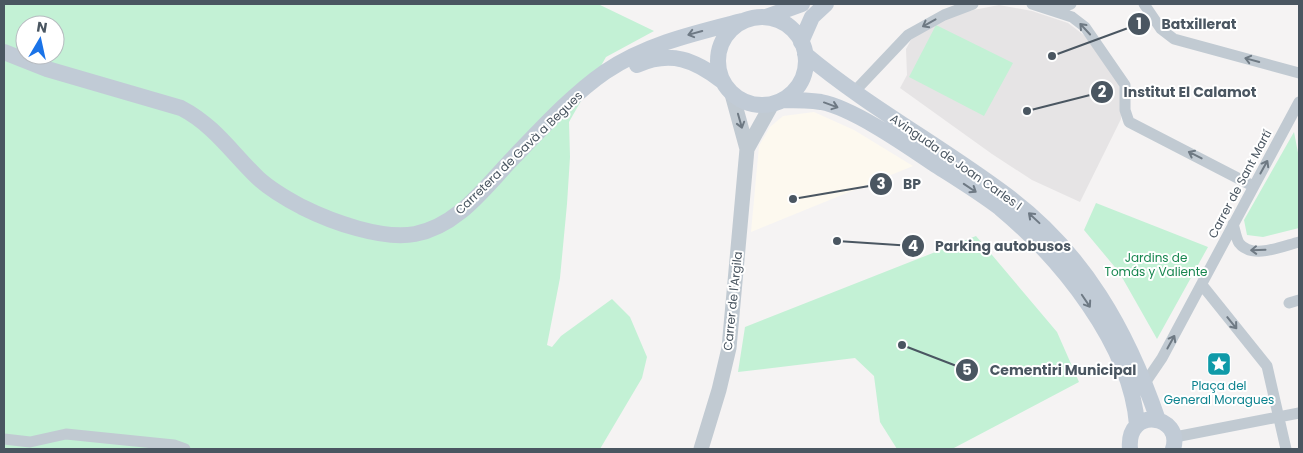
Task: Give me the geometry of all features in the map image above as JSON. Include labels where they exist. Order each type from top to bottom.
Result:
[{"type":"main road","points":[[793,5],[766,18],[742,22],[729,31],[720,45],[718,66],[727,88],[751,104],[778,102],[792,94],[802,80],[805,70],[803,48],[812,17],[826,4]]},
{"type":"main road","points":[[766,18],[787,25],[803,48]]},
{"type":"main road","name":"Carretera de Gavà a Begues","points":[[4,52],[47,69],[181,108],[198,117],[222,137],[269,188],[302,207],[332,219],[371,231],[402,236],[427,231],[464,210],[514,156],[569,103],[594,80],[617,65],[643,51],[671,40],[742,22]]},
{"type":"main road","name":"Avinguda de Joan Carles I","points":[[803,48],[854,92],[1007,195],[1048,232],[1084,272],[1109,307],[1145,383],[1158,420]]},
{"type":"main road","name":"Carretera de Gavà a Begues","points":[[4,60],[46,76],[184,116],[219,144],[254,183],[278,203],[327,226],[377,242],[399,244],[425,241],[444,234],[467,218],[571,113],[606,83],[626,70],[647,60],[665,56],[691,63],[727,88]]},
{"type":"main road","name":"Avinguda de Joan Carles I","points":[[778,102],[822,102],[859,118],[921,155],[998,207],[1019,225],[1053,260],[1095,315],[1119,361],[1132,392],[1137,424]]},
{"type":"main road","points":[[1127,449],[1131,432],[1137,424],[1144,420],[1158,420],[1170,428],[1174,443]]},
{"type":"street","points":[[854,92],[908,35],[944,15],[973,4]]},
{"type":"street","points":[[1032,4],[1072,17],[1085,27],[1121,76],[1125,85],[1125,110],[1129,122],[1253,186]]},
{"type":"street","points":[[1054,10],[1071,4]]},
{"type":"street","points":[[1144,4],[1161,29],[1174,39],[1299,72]]},
{"type":"street","name":"Carrer de l'Argila","points":[[701,449],[719,390],[728,348],[747,149],[727,88]]},
{"type":"street","name":"Carrer de l'Argila","points":[[747,149],[778,102]]},
{"type":"street","name":"Carrer de Sant Martí","points":[[1145,383],[1162,358],[1299,102]]},
{"type":"street","points":[[1233,224],[1239,242],[1248,250],[1262,251],[1299,242]]},
{"type":"street","points":[[1202,285],[1267,366],[1286,449]]},
{"type":"street","points":[[1174,443],[1299,413]]},
{"type":"street","points":[[4,439],[30,442],[66,434],[93,435],[174,444],[186,449]]},
{"type":"shaded area","points":[[999,5],[1032,11],[1068,23],[1085,36],[1121,87],[1121,119],[1080,202],[1032,180],[992,154],[900,88],[907,75],[906,49],[912,38],[953,14]]},
{"type":"shaded area","points":[[814,112],[854,130],[913,166],[751,232],[759,146],[770,127],[783,116]]},
{"type":"green space","points":[[4,4],[598,4],[654,31],[606,57],[569,122],[570,157],[560,278],[547,345],[552,347],[561,336],[612,299],[630,317],[647,357],[642,378],[600,449],[4,449]]},
{"type":"green space","points":[[936,25],[1013,63],[984,116],[909,77]]},
{"type":"green space","points":[[1294,132],[1299,158],[1299,228],[1263,237],[1247,235],[1244,220]]},
{"type":"green space","name":"Jardins de Tomás y Valiente","points":[[1096,203],[1208,247],[1157,339],[1119,272],[1084,230]]},
{"type":"green space","points":[[976,236],[1057,332],[1079,382],[952,449],[897,449],[880,422],[874,376],[855,358],[738,372],[745,327]]},
{"type":"place","name":"Batxillerat","points":[[1052,56]]},
{"type":"place","name":"Institut El Calamot","points":[[1027,111]]},
{"type":"place","name":"BP","points":[[793,199]]},
{"type":"place","name":"Parking autobusos","points":[[837,241]]},
{"type":"place","name":"Cementiri Municipal","points":[[902,345]]},
{"type":"place","name":"Plaça del General Moragues","points":[[1219,364]]}]
